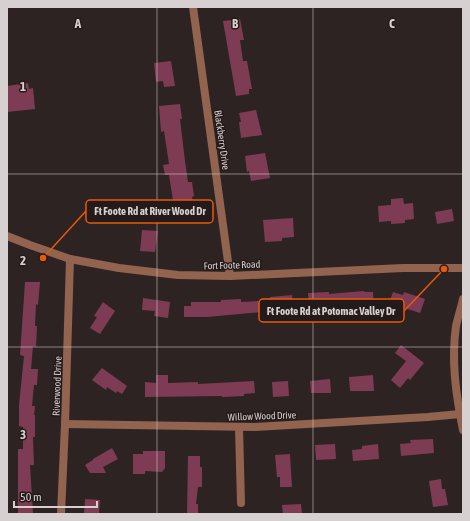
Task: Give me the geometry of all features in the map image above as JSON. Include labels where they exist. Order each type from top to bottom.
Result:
[{"type":"street","name":"Blackberry Drive","points":[[194,7],[230,276]]},
{"type":"street","name":"Fort Foote Road","points":[[7,236],[70,259],[149,272],[206,276],[403,268],[463,268]]},
{"type":"street","name":"Riverwood Drive","points":[[61,514],[66,424],[70,259]]},
{"type":"street","points":[[463,299],[456,324],[455,343],[456,386],[463,430]]},
{"type":"street","name":"Willow Wood Drive","points":[[66,424],[239,428],[460,414]]},
{"type":"street","points":[[239,428],[241,503]]},
{"type":"building","points":[[240,19],[244,40],[240,40],[243,61],[247,61],[252,89],[249,89],[249,94],[236,96],[223,21]]},
{"type":"building","points":[[171,61],[175,86],[164,87],[163,81],[156,82],[154,63]]},
{"type":"building","points":[[28,83],[29,89],[33,88],[35,109],[7,112],[7,86]]},
{"type":"building","points":[[180,104],[182,119],[180,119],[185,161],[188,182],[192,182],[194,207],[174,210],[169,175],[165,175],[163,165],[169,164],[164,131],[161,132],[159,106]]},
{"type":"building","points":[[256,110],[262,135],[241,138],[239,122],[241,122],[239,113]]},
{"type":"building","points":[[265,153],[270,178],[251,181],[249,171],[247,172],[245,156]]},
{"type":"building","points":[[403,198],[404,204],[413,203],[414,219],[405,220],[405,223],[391,224],[391,221],[379,222],[378,206],[391,205],[391,199]]},
{"type":"building","points":[[452,209],[454,221],[437,224],[435,212]]},
{"type":"building","points":[[293,218],[294,237],[282,238],[282,241],[265,242],[263,220]]},
{"type":"building","points":[[142,230],[158,231],[155,252],[140,251]]},
{"type":"building","points":[[25,282],[40,282],[38,305],[36,304],[36,347],[33,346],[31,369],[38,369],[37,385],[34,385],[32,406],[35,406],[35,437],[33,437],[34,465],[30,465],[33,513],[18,513],[18,449],[23,449],[23,427],[19,426],[19,405],[24,356],[20,355]]},
{"type":"building","points":[[364,291],[373,292],[374,307],[360,308],[359,303],[309,308],[308,293],[329,292],[329,294]]},
{"type":"building","points":[[393,292],[403,295],[404,292],[425,299],[420,313],[389,303]]},
{"type":"building","points":[[292,295],[293,307],[288,308],[288,313],[262,314],[262,312],[207,317],[184,317],[184,306],[191,306],[191,302],[221,302],[221,300],[241,299],[241,302],[261,301],[261,299],[270,297]]},
{"type":"building","points":[[143,298],[170,302],[168,318],[154,316],[155,311],[142,310]]},
{"type":"building","points":[[103,302],[115,311],[100,334],[90,328],[97,317],[94,316]]},
{"type":"building","points":[[401,345],[424,363],[410,380],[408,378],[400,388],[391,380],[406,361],[395,353]]},
{"type":"building","points":[[102,368],[127,386],[122,394],[117,391],[116,393],[107,387],[106,390],[92,380]]},
{"type":"building","points":[[156,375],[168,375],[168,383],[198,382],[198,384],[254,381],[255,393],[244,394],[244,396],[222,397],[145,397],[145,382],[156,383]]},
{"type":"building","points":[[373,375],[374,391],[350,391],[349,377]]},
{"type":"building","points":[[330,379],[331,393],[311,393],[310,381]]},
{"type":"building","points":[[288,381],[289,396],[273,397],[272,382]]},
{"type":"building","points":[[433,439],[434,453],[401,456],[400,444],[411,443],[410,440]]},
{"type":"building","points":[[335,444],[336,459],[316,460],[315,445]]},
{"type":"building","points":[[378,444],[379,459],[353,461],[352,450],[362,449],[362,446]]},
{"type":"building","points":[[112,448],[118,459],[103,467],[106,473],[90,473],[85,465]]},
{"type":"building","points":[[143,451],[165,451],[165,468],[162,472],[145,471],[145,474],[133,474],[133,454],[143,454]]},
{"type":"building","points":[[290,454],[292,487],[280,487],[280,477],[277,477],[275,455]]},
{"type":"building","points":[[188,456],[200,456],[200,467],[202,467],[202,487],[198,487],[196,504],[198,504],[198,514],[187,514]]},
{"type":"building","points":[[441,479],[442,489],[445,489],[448,505],[433,507],[429,481]]},
{"type":"building","points":[[85,499],[100,500],[99,514],[84,514]]},
{"type":"building","points":[[301,504],[302,514],[283,514],[282,505]]},
{"type":"place","name":"Ft Foote Rd at River Wood Dr","points":[[43,258]]},
{"type":"place","name":"Ft Foote Rd at Potomac Valley Dr","points":[[444,269]]}]
